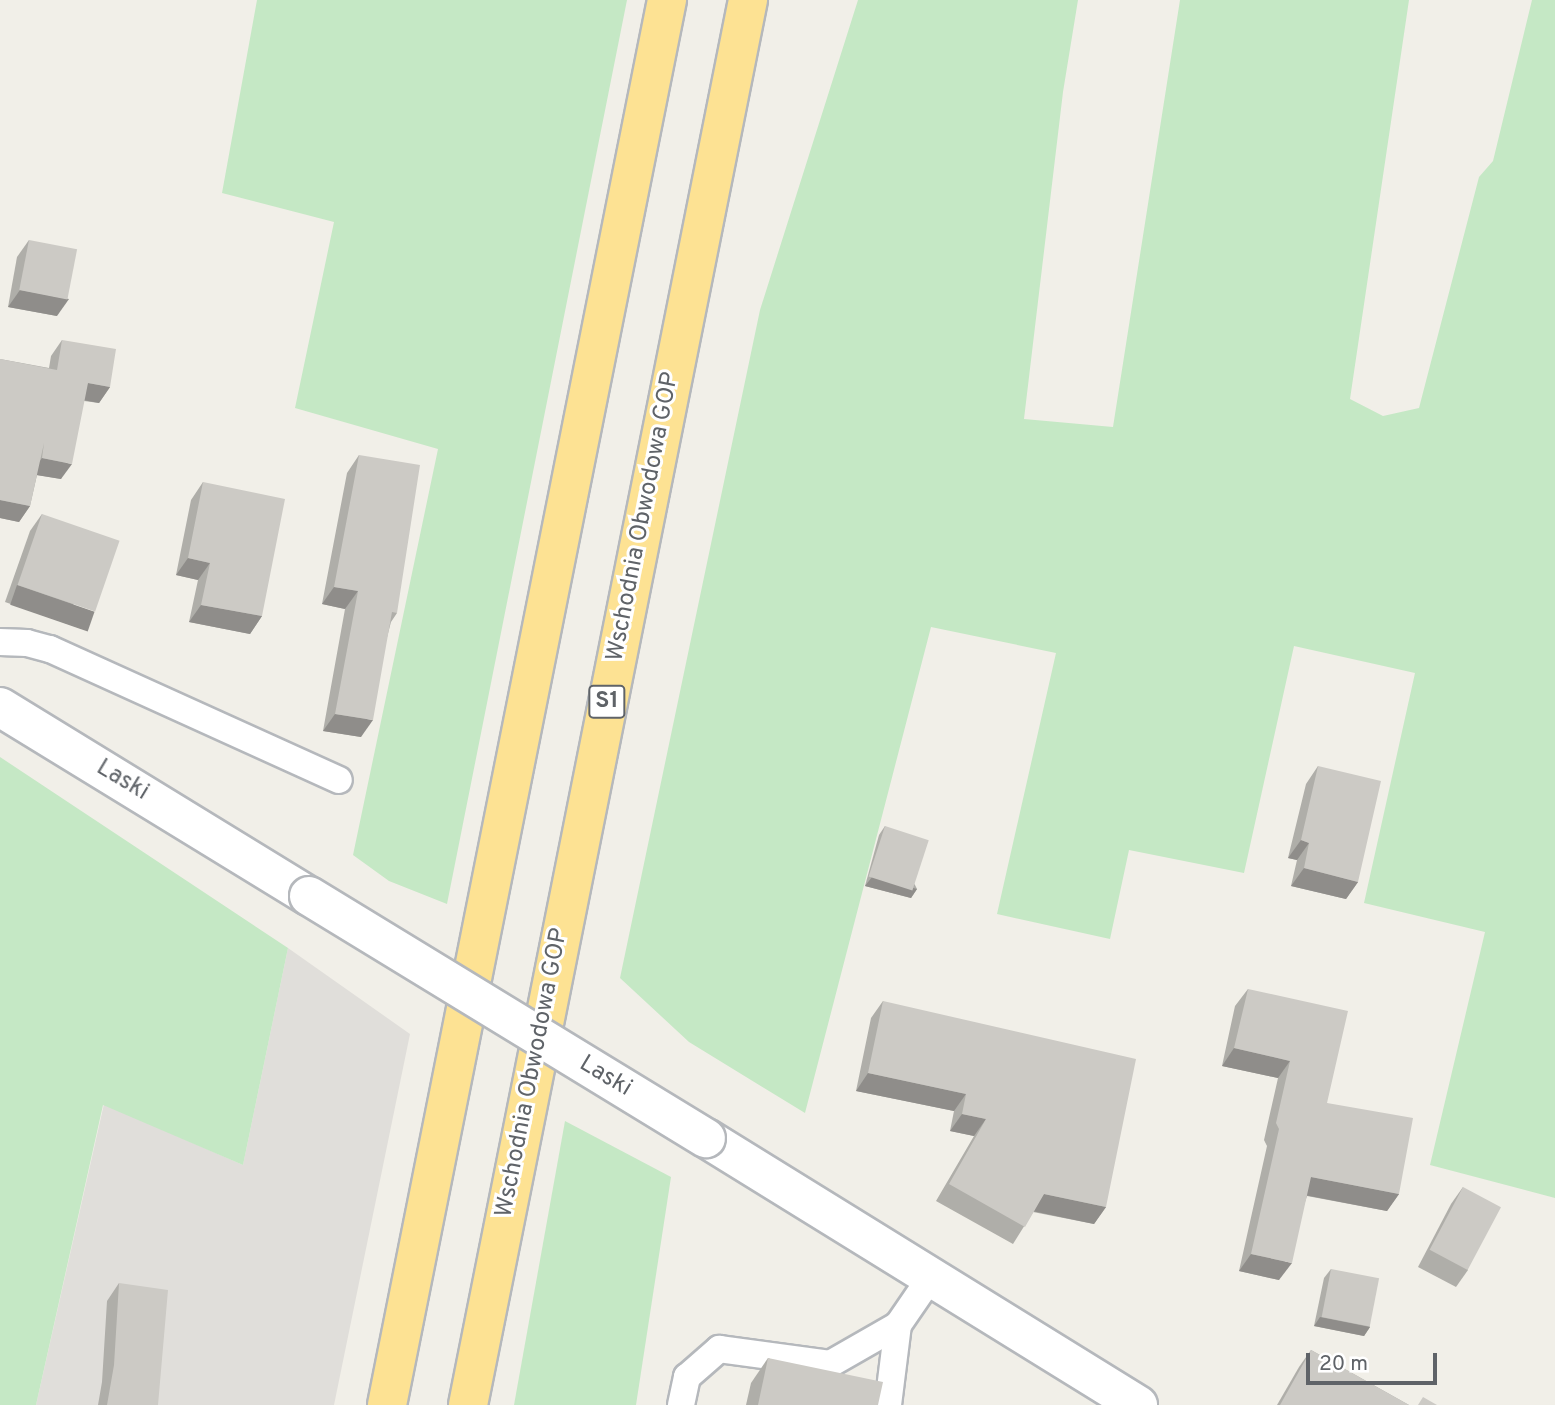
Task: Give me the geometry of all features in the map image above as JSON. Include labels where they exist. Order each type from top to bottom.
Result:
[{"type":"highway","points":[[387,1405],[667,0]]},
{"type":"highway","name":"Wschodnia Obwodowa GOP","points":[[468,1405],[748,0]]},
{"type":"street","name":"Laski","points":[[0,707],[1138,1405]]},
{"type":"lane","points":[[0,642],[27,643],[50,649],[339,780]]},
{"type":"lane","points":[[681,1405],[687,1377],[719,1349],[830,1364],[898,1325],[931,1277]]},
{"type":"lane","points":[[888,1405],[898,1325]]},
{"type":"shaded area","points":[[288,948],[410,1034],[334,1405],[36,1405],[104,1104],[243,1165]]},
{"type":"green space","points":[[257,0],[627,0],[447,904],[389,881],[353,855],[438,449],[295,408],[334,222],[222,193]]},
{"type":"green space","points":[[858,0],[1078,0],[1063,92],[1024,419],[1113,427],[1180,0],[1409,0],[1350,399],[1383,416],[1419,408],[1479,177],[1493,161],[1532,0],[1555,0],[1555,1198],[1430,1165],[1485,932],[1364,903],[1415,673],[1294,646],[1244,873],[1129,850],[1110,939],[997,914],[1056,653],[931,627],[805,1113],[689,1042],[620,978],[760,310]]},
{"type":"green space","points":[[0,757],[288,948],[243,1165],[103,1105],[36,1405],[0,1405]]},
{"type":"green space","points":[[565,1121],[671,1177],[636,1405],[514,1405]]},
{"type":"building","points":[[29,240],[77,249],[67,299],[19,290]]},
{"type":"building","points":[[62,340],[116,349],[110,387],[88,383],[72,464],[42,458],[44,443],[30,506],[0,500],[0,359],[57,370]]},
{"type":"building","points":[[359,455],[420,465],[397,613],[392,612],[373,720],[335,714],[358,591],[334,587]]},
{"type":"building","points":[[203,482],[285,499],[262,616],[201,605],[210,563],[188,558]]},
{"type":"building","points":[[42,514],[120,541],[95,612],[18,585]]},
{"type":"building","points":[[1318,766],[1381,781],[1358,882],[1304,868],[1309,843],[1301,840]]},
{"type":"building","points":[[885,826],[929,840],[912,891],[869,876]]},
{"type":"building","points":[[1248,989],[1348,1011],[1327,1103],[1413,1118],[1399,1194],[1311,1177],[1292,1263],[1251,1254],[1279,1129],[1276,1123],[1290,1061],[1234,1048]]},
{"type":"building","points":[[883,1001],[1136,1059],[1106,1207],[1044,1194],[1025,1227],[949,1184],[986,1119],[962,1114],[966,1094],[868,1073]]},
{"type":"building","points":[[1463,1187],[1501,1207],[1468,1270],[1430,1250]]},
{"type":"building","points":[[1331,1269],[1379,1278],[1370,1326],[1322,1317]]},
{"type":"building","points":[[119,1283],[168,1290],[158,1405],[107,1405],[114,1365]]},
{"type":"building","points":[[1311,1350],[1409,1405],[1280,1405]]},
{"type":"building","points":[[768,1358],[883,1382],[878,1405],[758,1405]]},
{"type":"building","points":[[1423,1397],[1437,1405],[1418,1405]]}]
